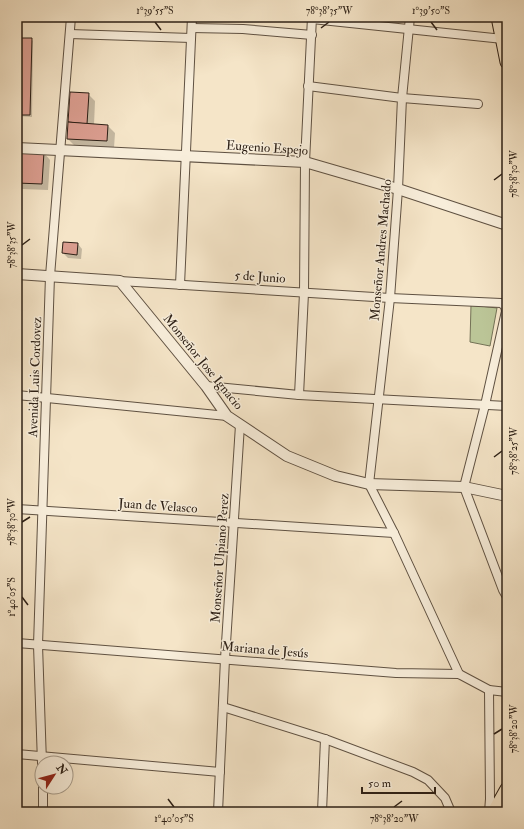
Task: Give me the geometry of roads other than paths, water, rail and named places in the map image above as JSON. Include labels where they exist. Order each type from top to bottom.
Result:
[{"type":"main road","points":[[498,17],[507,62]]},
{"type":"main road","points":[[497,810],[507,789]]},
{"type":"street","name":"Avenida Luis Cordovez","points":[[42,755],[38,645],[50,276],[70,34],[70,17]]},
{"type":"street","points":[[180,285],[192,17]]},
{"type":"street","name":"Monseñor Andres Machado","points":[[369,484],[390,298],[398,189],[402,98],[410,17]]},
{"type":"street","points":[[299,395],[304,293],[305,162],[312,18],[503,39]]},
{"type":"street","points":[[192,28],[243,29],[312,35]]},
{"type":"street","points":[[70,34],[191,38]]},
{"type":"street","points":[[308,86],[402,98],[478,104]]},
{"type":"street","name":"Eugenio Espejo","points":[[17,148],[305,162],[398,189],[507,225]]},
{"type":"street","name":"5 de Junio","points":[[17,274],[304,293],[501,303],[505,306],[506,311],[485,405]]},
{"type":"street","name":"Monseñor Jose Ignacio","points":[[120,281],[206,386],[227,416],[287,456],[336,476],[369,484],[464,487],[507,496]]},
{"type":"street","points":[[206,386],[299,395],[507,406]]},
{"type":"street","points":[[17,395],[227,416]]},
{"type":"street","points":[[485,405],[464,487],[507,597]]},
{"type":"street","name":"Monseñor Ulpiano Perez","points":[[218,812],[225,659],[240,425]]},
{"type":"street","points":[[369,484],[394,533],[459,674]]},
{"type":"street","name":"Juan de Velasco","points":[[17,509],[394,533]]},
{"type":"street","name":"Mariana de Jesús","points":[[17,643],[396,673],[459,674],[489,690],[507,692]]},
{"type":"street","points":[[489,690],[490,799],[497,810]]},
{"type":"street","points":[[223,707],[325,739],[413,772],[428,780],[445,798],[451,812]]},
{"type":"street","points":[[322,812],[325,739]]},
{"type":"street","points":[[17,754],[34,758]]},
{"type":"street","points":[[74,762],[220,772]]},
{"type":"street","points":[[43,795],[43,812]]}]
